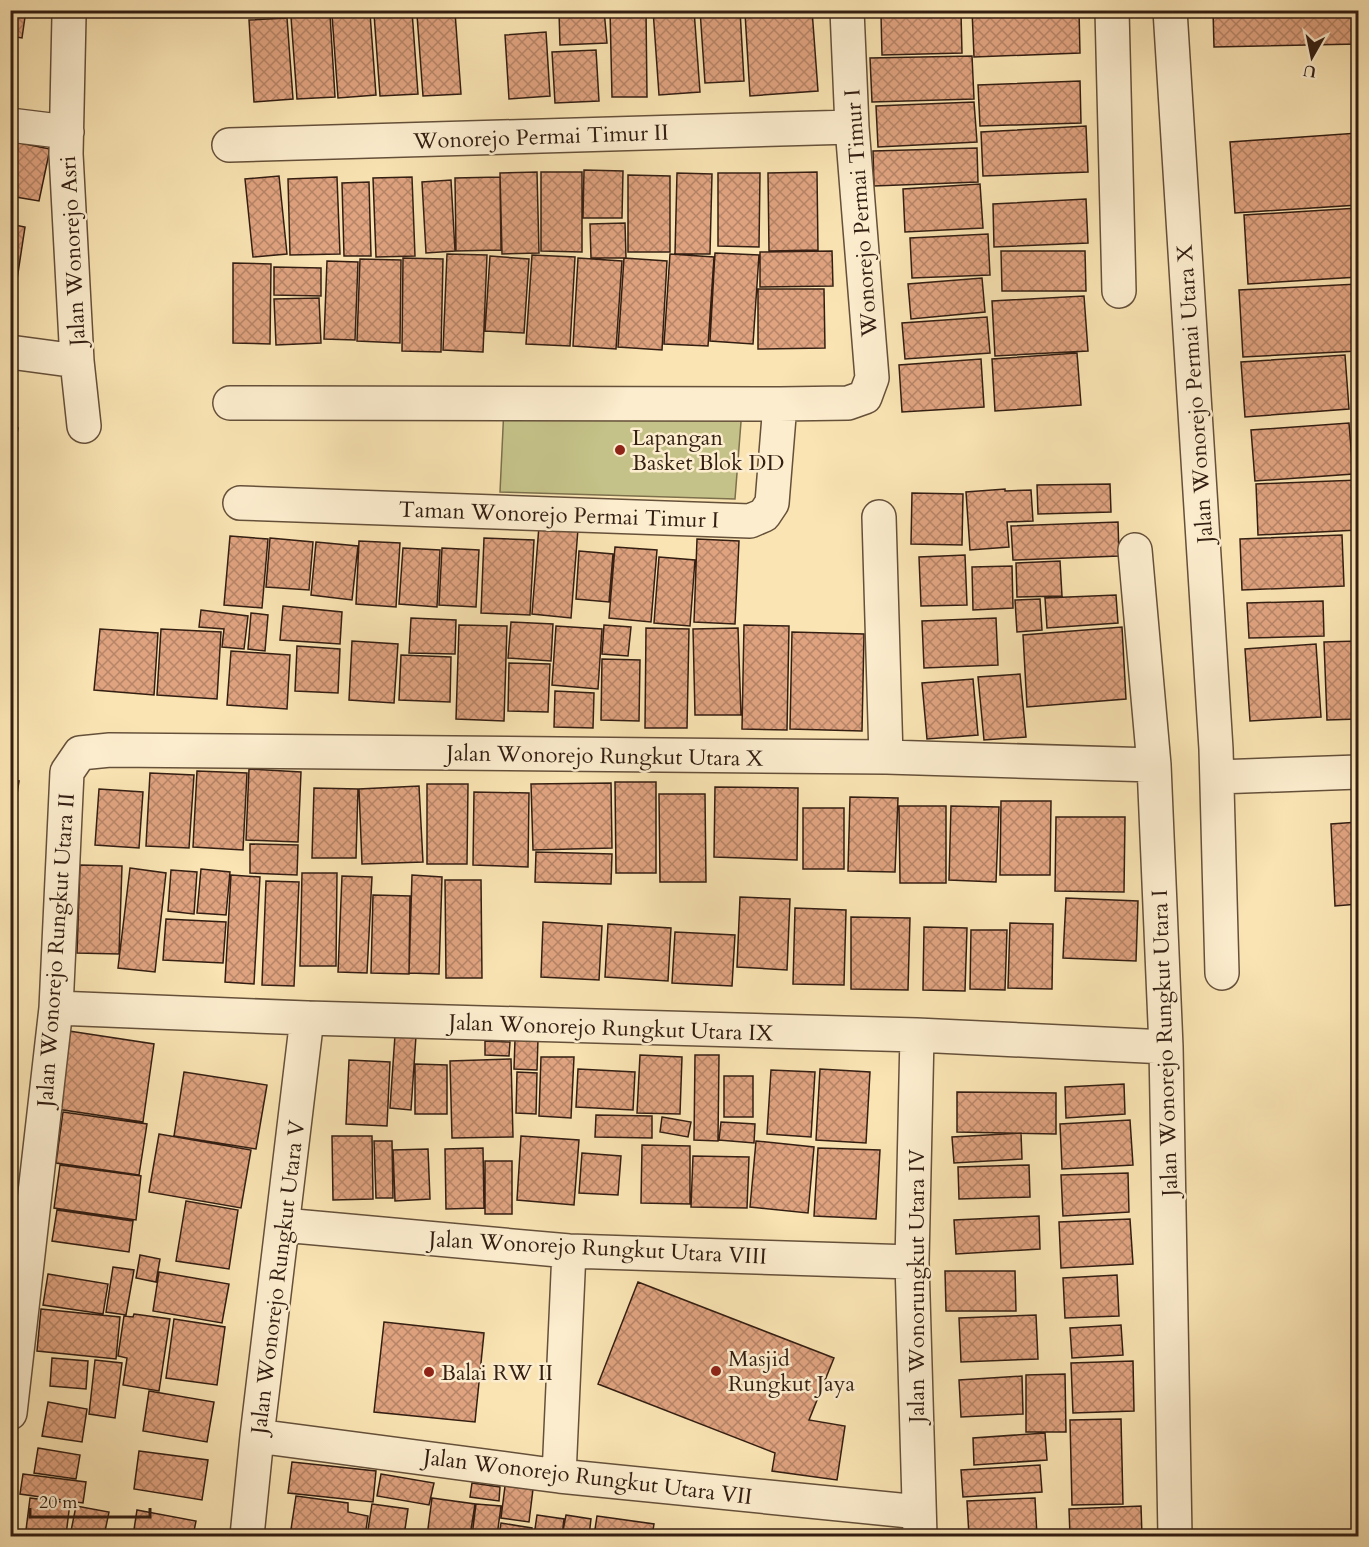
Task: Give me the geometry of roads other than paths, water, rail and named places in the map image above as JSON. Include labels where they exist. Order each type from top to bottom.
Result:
[{"type":"street","name":"Wonorejo Permai Timur I","points":[[780,404],[848,403],[864,397],[872,378],[852,127],[847,10]]},
{"type":"street","points":[[1112,10],[1119,291]]},
{"type":"street","name":"Jalan Wonorejo Permai Utara X","points":[[1170,10],[1230,776],[1222,973]]},
{"type":"street","points":[[67,132],[69,16]]},
{"type":"street","name":"Jalan Wonorejo Asri","points":[[10,125],[67,132],[66,154],[77,361],[10,352]]},
{"type":"street","name":"Wonorejo Permai Timur II","points":[[229,145],[852,127]]},
{"type":"street","points":[[77,361],[84,426]]},
{"type":"street","points":[[230,403],[780,404]]},
{"type":"street","name":"Taman Wonorejo Permai Timur I","points":[[240,503],[750,521],[764,516],[772,503],[780,404]]},
{"type":"street","points":[[879,517],[886,757]]},
{"type":"street","name":"Jalan Wonorejo Rungkut Utara I","points":[[1136,550],[1154,765],[1166,1047],[1175,1536]]},
{"type":"street","name":"Jalan Wonorejo Rungkut Utara X","points":[[67,772],[81,753],[110,750],[886,757],[1154,765]]},
{"type":"street","name":"Jalan Wonorejo Rungkut Utara II","points":[[10,1413],[56,1008],[67,772]]},
{"type":"street","points":[[1230,776],[1359,772]]},
{"type":"street","name":"Jalan Wonorejo Rungkut Utara IX","points":[[56,1008],[307,1018],[917,1035],[1166,1047]]},
{"type":"street","name":"Jalan Wonorejo Rungkut Utara V","points":[[247,1536],[307,1018]]},
{"type":"street","name":"Jalan Wonorungkut Utara IV","points":[[917,1035],[912,1262],[920,1524]]},
{"type":"street","name":"Jalan Wonorejo Rungkut Utara VIII","points":[[283,1226],[569,1251],[912,1262]]},
{"type":"street","points":[[559,1476],[569,1251]]},
{"type":"street","name":"Jalan Wonorejo Rungkut Utara VII","points":[[258,1436],[920,1524]]},
{"type":"place","name":"Lapangan Basket Blok DD","points":[[620,450]]},
{"type":"place","name":"Masjid Rungkut Jaya","points":[[716,1371]]},
{"type":"place","name":"Balai RW II","points":[[429,1372]]}]
